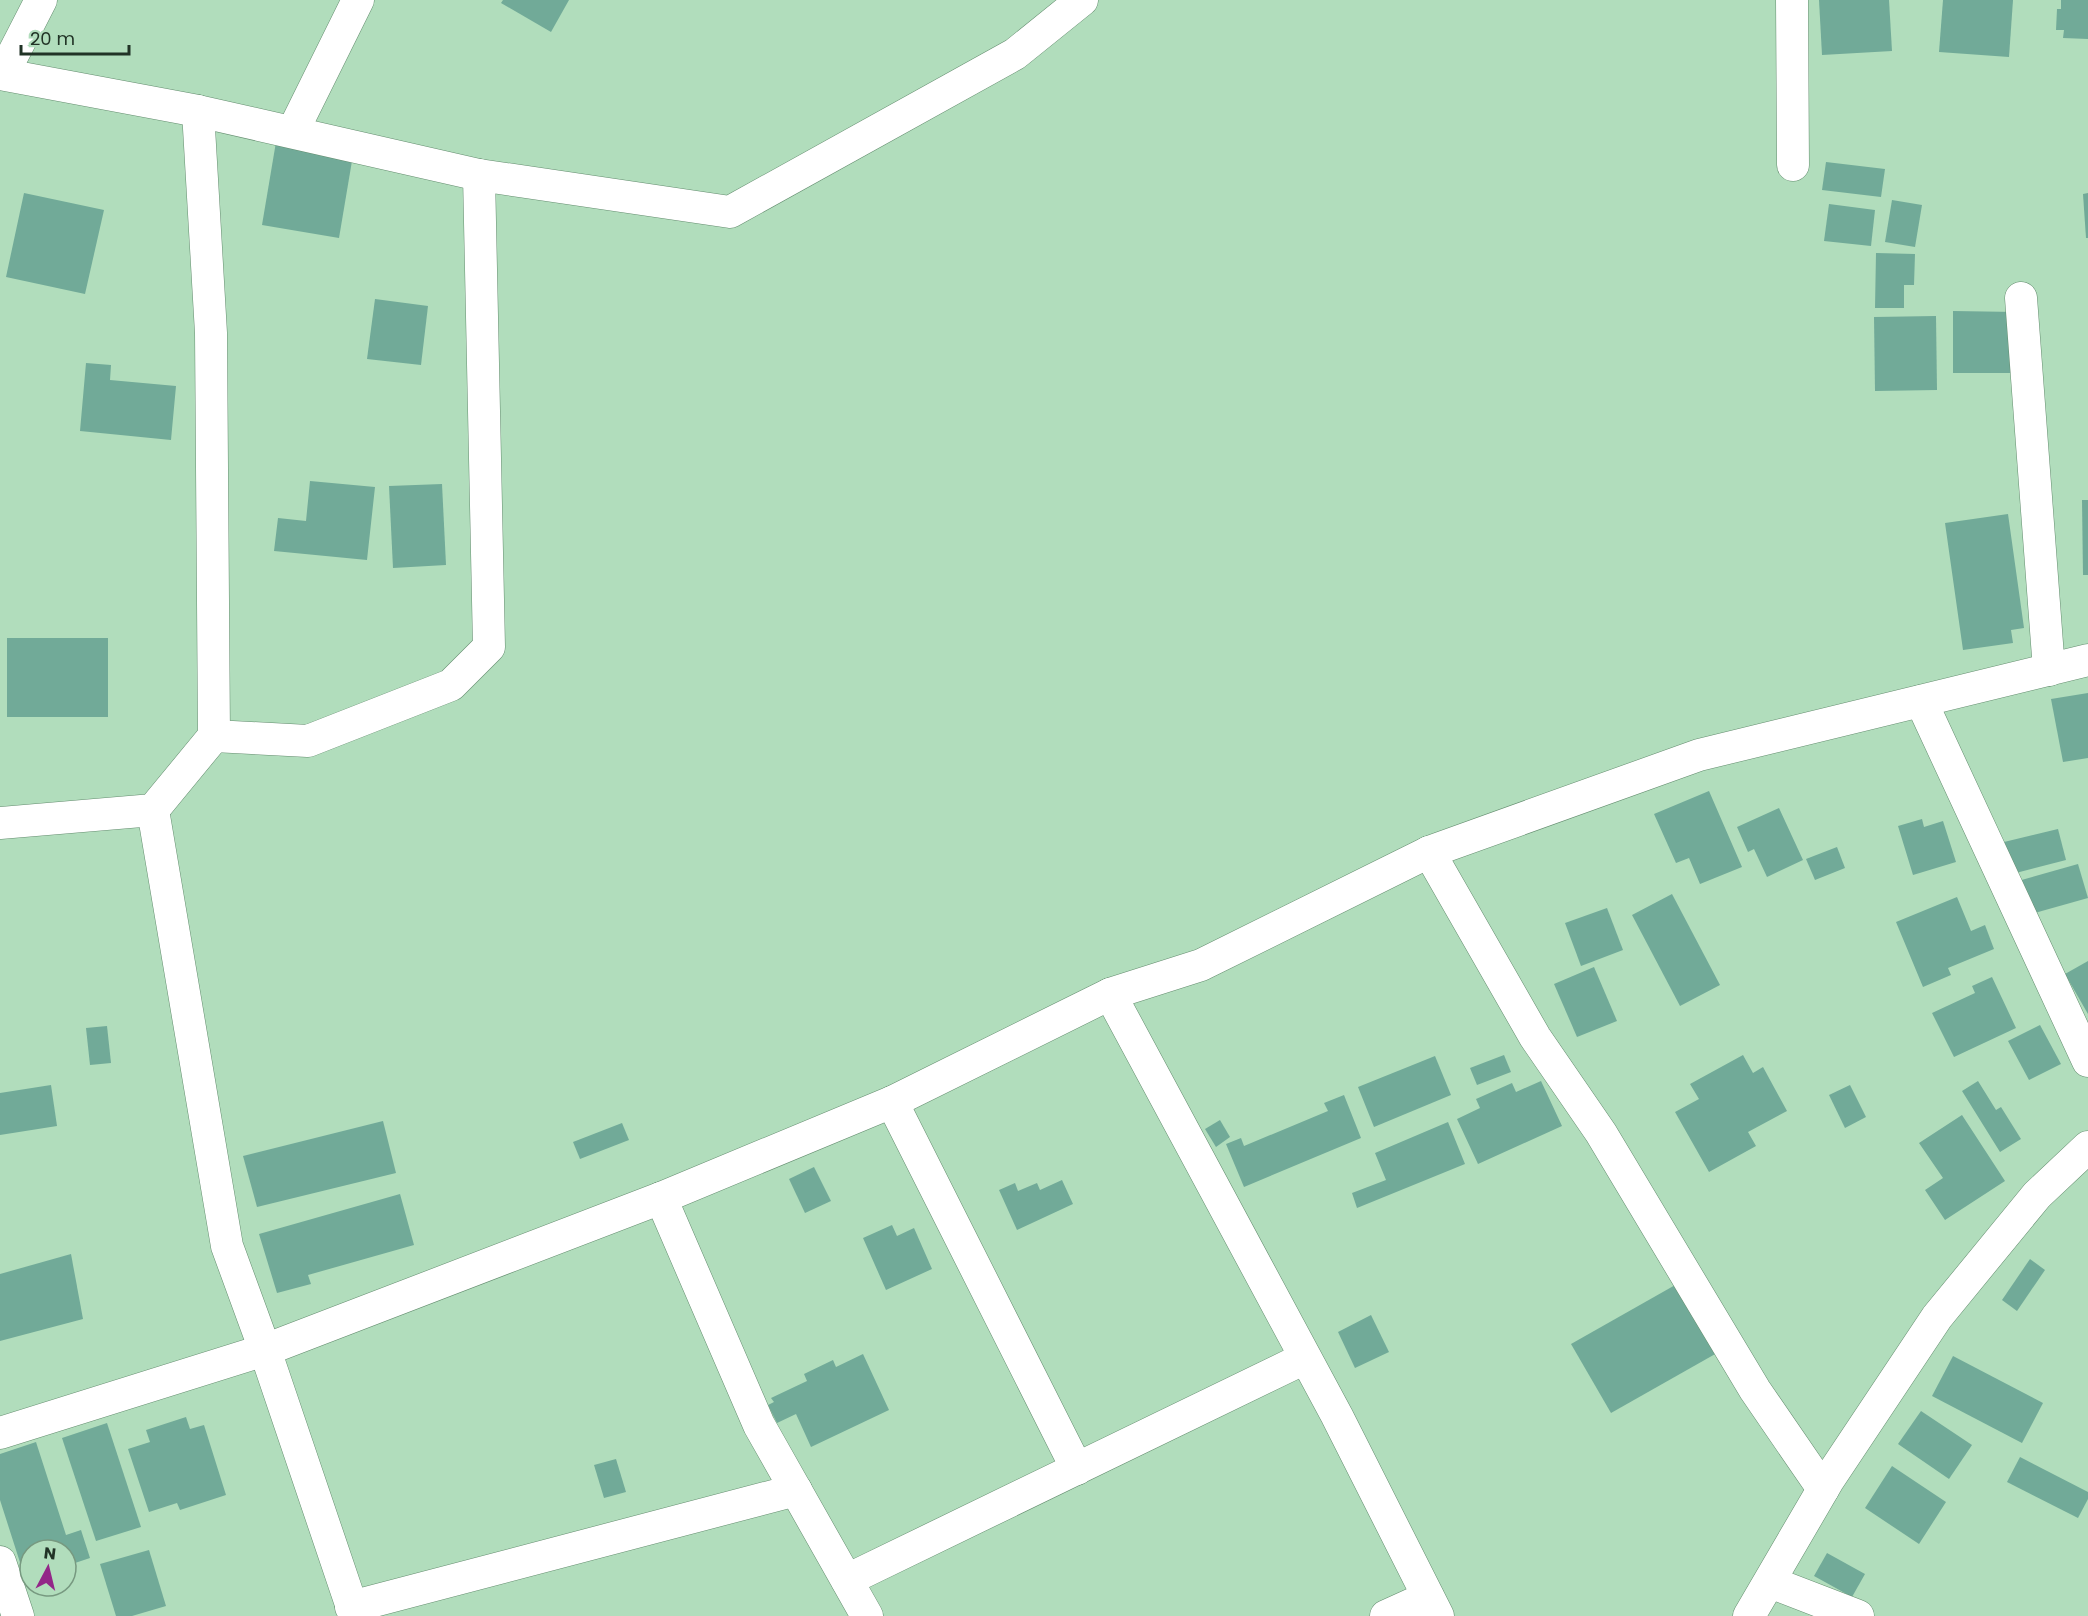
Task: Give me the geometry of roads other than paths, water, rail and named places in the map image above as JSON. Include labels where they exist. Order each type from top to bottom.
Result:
[{"type":"street","points":[[40,0],[1,74],[198,111],[479,175],[730,212],[1015,54],[1082,0]]},
{"type":"street","points":[[292,131],[358,0]]},
{"type":"street","points":[[1792,0],[1793,165]]},
{"type":"street","points":[[0,823],[153,810],[214,735],[211,333],[198,111]]},
{"type":"street","points":[[214,735],[308,741],[451,685],[489,647],[479,175]]},
{"type":"street","points":[[2021,298],[2049,669]]},
{"type":"street","points":[[0,1433],[265,1350],[661,1198],[892,1102],[1110,994],[1202,965],[1429,852],[1700,754],[2088,660]]},
{"type":"street","points":[[1921,701],[2088,1061]]},
{"type":"street","points":[[153,810],[227,1246],[265,1350],[353,1611],[796,1490]]},
{"type":"street","points":[[1429,852],[1535,1037],[1601,1133],[1755,1390],[1823,1489]]},
{"type":"street","points":[[1110,994],[1305,1358],[1433,1606],[1386,1616]]},
{"type":"street","points":[[892,1102],[1077,1469]]},
{"type":"street","points":[[1749,1616],[1823,1489],[1937,1317],[2037,1195],[2088,1147]]},
{"type":"street","points":[[661,1198],[759,1425],[867,1616]]},
{"type":"street","points":[[847,1580],[1305,1358]]},
{"type":"street","points":[[0,1562],[18,1616]]},
{"type":"street","points":[[1770,1582],[1858,1616]]}]
